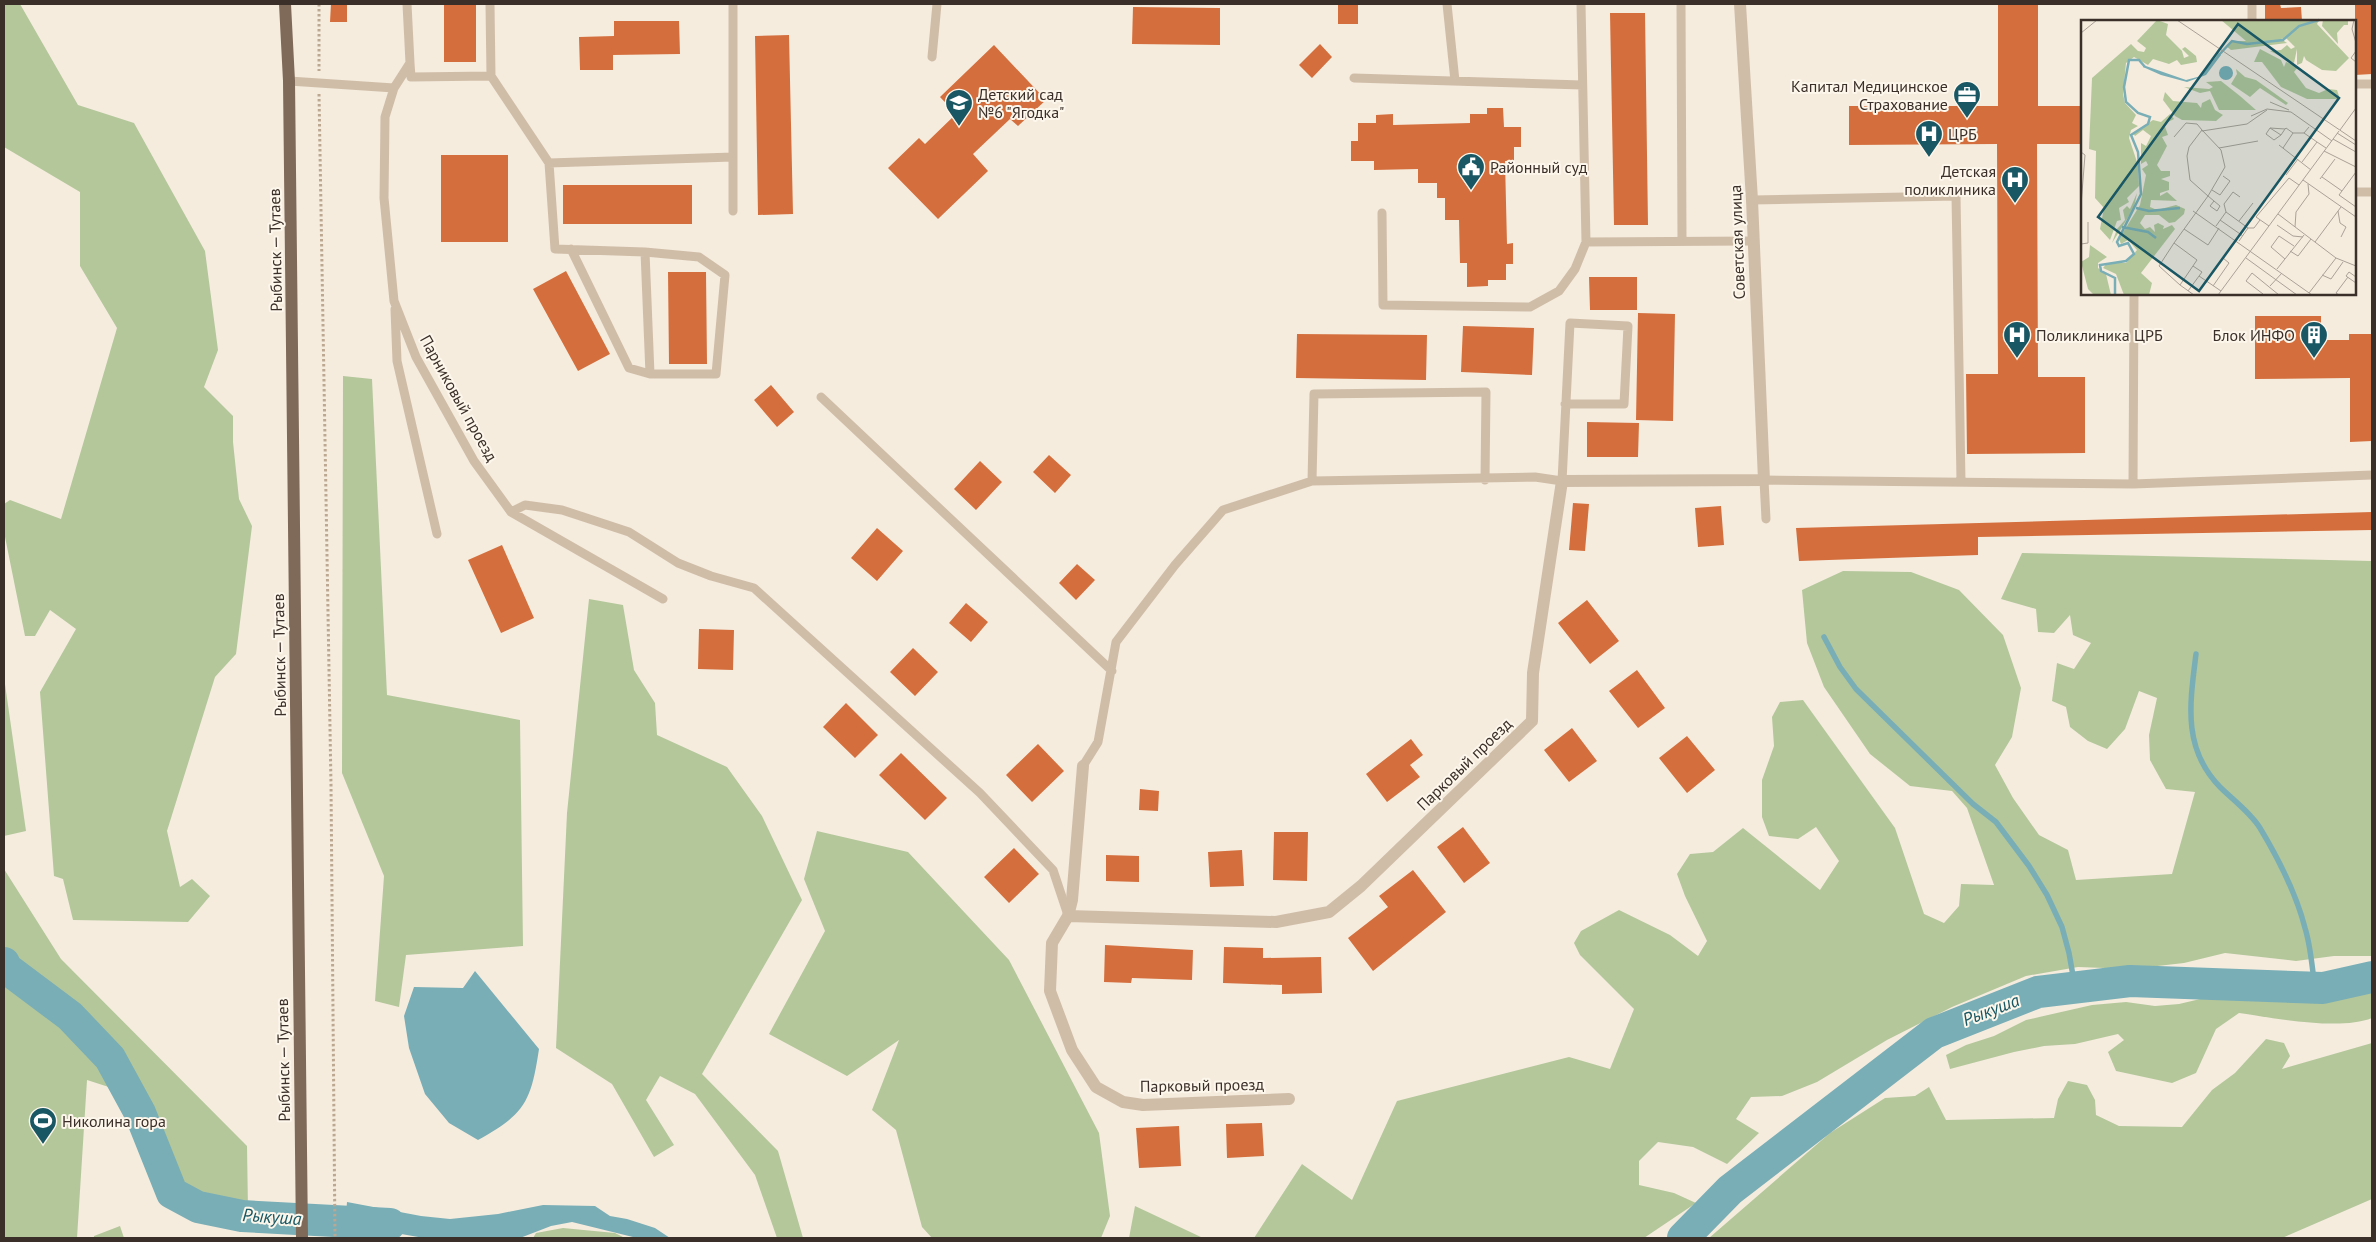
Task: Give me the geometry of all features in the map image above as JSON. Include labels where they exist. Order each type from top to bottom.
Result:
[{"type":"main road","points":[[286,4],[289,76]]},
{"type":"main road","points":[[289,76],[292,4]]},
{"type":"main road","name":"Рыбинск — Тутаев","points":[[289,76],[302,1238]]},
{"type":"street","name":"Советская улица","points":[[1740,4],[1752,200],[1764,480]]},
{"type":"street","points":[[1562,481],[1764,480]]},
{"type":"street","name":"Парковый проезд","points":[[1068,916],[1276,922],[1329,912],[1360,886],[1532,721],[1533,673],[1562,481]]},
{"type":"street","name":"Парковый проезд","points":[[1084,766],[1072,900],[1068,916],[1052,943],[1050,991],[1072,1050],[1096,1087],[1123,1102],[1143,1105],[1289,1099]]},
{"type":"lane","points":[[407,4],[411,77],[491,76]]},
{"type":"lane","points":[[490,4],[491,76],[549,163],[555,249],[645,252],[699,257],[725,275],[716,374],[650,374],[629,368],[571,250]]},
{"type":"lane","points":[[733,4],[733,211]]},
{"type":"lane","points":[[932,57],[937,4]]},
{"type":"lane","points":[[1447,4],[1455,81]]},
{"type":"lane","points":[[1382,213],[1383,305],[1530,307],[1559,291],[1575,270],[1586,242],[1581,4]]},
{"type":"lane","points":[[1681,4],[1682,241]]},
{"type":"lane","points":[[2252,4],[2252,20]]},
{"type":"lane","name":"Парниковый проезд","points":[[410,63],[394,88],[385,117],[384,198],[394,301],[416,357],[474,461],[511,512],[663,598]]},
{"type":"lane","points":[[289,76],[319,84],[394,88]]},
{"type":"lane","points":[[1354,78],[1582,84]]},
{"type":"lane","points":[[2356,84],[2372,84]]},
{"type":"lane","points":[[549,163],[733,157]]},
{"type":"lane","points":[[2356,192],[2372,192]]},
{"type":"lane","points":[[1752,200],[1956,196],[1961,481]]},
{"type":"lane","points":[[1586,242],[1753,241]]},
{"type":"lane","points":[[645,252],[650,374]]},
{"type":"lane","points":[[2133,484],[2134,295]]},
{"type":"lane","points":[[394,301],[397,361],[437,534]]},
{"type":"lane","points":[[1084,766],[1098,742],[1116,642],[1175,565],[1224,510],[1312,481],[1485,480],[1535,477],[1562,481],[1565,404],[1570,323],[1628,326],[1624,404],[1565,404]]},
{"type":"lane","points":[[1312,481],[1314,394],[1486,392],[1485,480]]},
{"type":"lane","points":[[821,397],[1112,671]]},
{"type":"lane","points":[[1766,519],[1764,480],[2133,484],[2372,475]]},
{"type":"lane","points":[[511,512],[525,505],[562,510],[629,532],[678,563],[702,573],[754,588],[980,793],[1053,870],[1068,916]]},
{"type":"path","points":[[319,4],[331,785],[335,1238]]},
{"type":"green space","points":[[4,4],[20,4],[78,105],[134,123],[205,251],[218,350],[204,387],[233,416],[233,442],[239,499],[252,526],[236,654],[215,677],[167,831],[180,887],[192,879],[210,896],[188,922],[73,920],[63,879],[54,876],[40,692],[76,629],[50,610],[35,636],[25,636],[4,532],[4,504],[10,500],[61,519],[117,328],[80,266],[80,192],[4,147]]},
{"type":"green space","points":[[343,376],[372,379],[387,695],[520,720],[523,946],[406,955],[399,1007],[375,1001],[384,876],[342,773]]},
{"type":"green space","points":[[2022,553],[2372,561],[2372,956],[2334,956],[2296,961],[2225,953],[2184,963],[2131,969],[2078,967],[2026,976],[1952,1007],[1887,1040],[1817,1082],[1782,1096],[1751,1097],[1736,1119],[1759,1133],[1727,1164],[1693,1147],[1658,1142],[1639,1161],[1639,1185],[1674,1193],[1696,1203],[1644,1238],[1254,1238],[1302,1164],[1352,1200],[1397,1101],[1569,1057],[1610,1069],[1634,1009],[1580,955],[1574,943],[1581,931],[1619,910],[1670,935],[1698,956],[1707,941],[1685,896],[1677,874],[1690,854],[1713,852],[1743,828],[1820,890],[1839,861],[1816,827],[1798,839],[1769,836],[1762,817],[1762,780],[1774,746],[1772,717],[1780,702],[1803,700],[1895,828],[1924,914],[1944,923],[1959,906],[1961,884],[1994,885],[1967,808],[1952,791],[1910,786],[1870,754],[1824,687],[1807,643],[1802,590],[1843,571],[1911,572],[1959,590],[2003,635],[2021,688],[2012,737],[1995,765],[2013,798],[2039,835],[2068,850],[2076,880],[2172,874],[2195,792],[2166,789],[2150,760],[2149,735],[2157,698],[2139,691],[2125,729],[2107,749],[2088,741],[2070,727],[2066,707],[2052,701],[2057,663],[2074,669],[2091,643],[2073,635],[2070,615],[2054,633],[2038,632],[2036,609],[2001,599]]},
{"type":"green space","points":[[589,599],[623,605],[634,670],[655,703],[657,735],[727,767],[762,816],[802,900],[702,1074],[778,1151],[803,1238],[777,1238],[755,1175],[695,1094],[660,1076],[646,1100],[674,1145],[654,1157],[612,1084],[556,1048],[567,813]]},
{"type":"green space","points":[[4,677],[26,831],[4,836]]},
{"type":"green space","points":[[817,831],[908,852],[1009,960],[1099,1133],[1110,1216],[1101,1238],[932,1238],[922,1227],[896,1130],[872,1110],[899,1040],[847,1076],[769,1034],[825,931],[804,879]]},
{"type":"green space","points":[[4,869],[61,959],[247,1146],[248,1210],[174,1203],[118,1090],[87,1080],[77,1238],[4,1238]]},
{"type":"green space","points":[[2372,991],[2372,1018],[2359,1022],[2307,1022],[2239,1013],[2216,1029],[2196,1073],[2172,1083],[2116,1071],[2108,1052],[2124,1040],[2118,1034],[2075,1044],[2044,1046],[2014,1052],[1950,1069],[1946,1055],[1966,1045],[1994,1036],[2026,1020],[2092,1005],[2126,1002],[2155,1006],[2179,1004],[2213,996],[2332,1000]]},
{"type":"green space","points":[[2266,1039],[2284,1043],[2290,1056],[2282,1069],[2372,1043],[2372,1199],[2282,1238],[1709,1238],[1830,1133],[1885,1098],[1915,1096],[1929,1087],[1946,1120],[2054,1118],[2058,1099],[2068,1081],[2087,1085],[2095,1100],[2096,1115],[2119,1126],[2182,1127],[2212,1090],[2235,1073]]},
{"type":"green space","points":[[1135,1206],[1203,1238],[1129,1238]]},
{"type":"green space","points":[[120,1226],[124,1238],[94,1238],[94,1236]]},
{"type":"green space","points":[[563,1228],[615,1233],[625,1238],[533,1238],[536,1233]]},
{"type":"water","points":[[475,971],[539,1049],[533,1082],[523,1105],[506,1122],[478,1140],[449,1123],[425,1094],[409,1048],[404,1016],[414,987],[463,988]]},
{"type":"water","name":"Рыкуша","points":[[347,1202],[421,1216],[450,1219],[498,1214],[543,1205],[595,1206],[610,1216],[655,1228],[670,1238],[637,1238],[572,1222],[551,1226],[520,1238],[424,1238],[367,1228],[345,1229]]},
{"type":"building","points":[[331,4],[347,4],[347,22],[330,22]]},
{"type":"building","points":[[444,4],[476,4],[476,62],[444,62]]},
{"type":"building","points":[[1338,4],[1358,4],[1358,24],[1338,24]]},
{"type":"building","points":[[1998,4],[2038,4],[2038,106],[2081,106],[2081,144],[2037,144],[2038,377],[2085,377],[2085,453],[1967,454],[1966,374],[1998,374],[1997,144],[1849,145],[1849,106],[1998,106]]},
{"type":"building","points":[[2265,4],[2280,4],[2281,8],[2301,7],[2302,20],[2265,20]]},
{"type":"building","points":[[2355,4],[2372,4],[2372,74],[2356,75]]},
{"type":"building","points":[[1133,7],[1220,8],[1220,45],[1132,44]]},
{"type":"building","points":[[1610,13],[1645,13],[1648,225],[1614,225]]},
{"type":"building","points":[[614,21],[679,21],[680,54],[613,55],[613,70],[580,70],[579,37],[614,36]]},
{"type":"building","points":[[789,35],[793,214],[758,215],[755,36]]},
{"type":"building","points":[[1320,44],[1332,57],[1312,78],[1299,65]]},
{"type":"building","points":[[994,45],[1046,100],[1018,126],[1010,119],[973,154],[988,171],[938,219],[888,168],[919,138],[925,144],[956,114],[940,97]]},
{"type":"building","name":"Районный суд","points":[[1487,108],[1503,108],[1504,127],[1521,127],[1521,147],[1514,147],[1514,161],[1505,161],[1507,244],[1513,243],[1513,264],[1506,264],[1506,280],[1488,280],[1488,286],[1467,287],[1467,263],[1460,263],[1459,220],[1445,220],[1445,198],[1437,198],[1437,183],[1418,183],[1418,169],[1374,170],[1374,161],[1351,161],[1351,141],[1358,141],[1358,123],[1376,123],[1376,115],[1393,114],[1393,125],[1470,123],[1470,114],[1487,114]]},
{"type":"building","points":[[441,155],[508,155],[508,242],[441,242]]},
{"type":"building","points":[[563,185],[692,185],[692,224],[563,224]]},
{"type":"building","points":[[566,271],[610,354],[578,371],[533,289]]},
{"type":"building","points":[[668,272],[706,272],[707,364],[669,364]]},
{"type":"building","points":[[1589,277],[1637,277],[1637,310],[1590,310]]},
{"type":"building","points":[[1638,313],[1675,314],[1673,421],[1636,420]]},
{"type":"building","name":"Блок ИНФО","points":[[2255,316],[2321,316],[2321,340],[2349,340],[2349,334],[2372,334],[2372,441],[2350,442],[2350,378],[2255,379]]},
{"type":"building","points":[[1463,326],[1534,328],[1532,375],[1461,372]]},
{"type":"building","points":[[1297,334],[1427,335],[1426,380],[1296,378]]},
{"type":"building","points":[[771,385],[794,412],[777,427],[754,400]]},
{"type":"building","points":[[1587,422],[1639,423],[1638,457],[1587,457]]},
{"type":"building","points":[[1049,455],[1071,475],[1055,493],[1033,472]]},
{"type":"building","points":[[980,461],[1002,482],[976,510],[954,489]]},
{"type":"building","points":[[1573,503],[1589,504],[1585,551],[1569,550]]},
{"type":"building","points":[[1721,506],[1724,545],[1698,547],[1695,508]]},
{"type":"building","points":[[2372,512],[2372,530],[1978,537],[1978,555],[1799,561],[1796,528]]},
{"type":"building","points":[[877,528],[903,551],[877,581],[851,558]]},
{"type":"building","points":[[502,545],[534,618],[501,633],[468,560]]},
{"type":"building","points":[[1077,564],[1095,580],[1076,600],[1059,583]]},
{"type":"building","points":[[1587,600],[1619,641],[1590,664],[1558,623]]},
{"type":"building","points":[[966,603],[988,622],[971,642],[949,623]]},
{"type":"building","points":[[699,629],[734,630],[733,670],[698,669]]},
{"type":"building","points":[[913,648],[938,672],[915,696],[890,672]]},
{"type":"building","points":[[1637,670],[1665,708],[1638,728],[1609,691]]},
{"type":"building","points":[[846,703],[878,735],[855,758],[823,727]]},
{"type":"building","points":[[1572,728],[1597,761],[1569,782],[1544,750]]},
{"type":"building","points":[[1687,736],[1715,770],[1687,793],[1659,758]]},
{"type":"building","points":[[1411,739],[1423,755],[1410,765],[1420,777],[1387,802],[1366,774]]},
{"type":"building","points":[[1038,744],[1064,771],[1032,802],[1006,775]]},
{"type":"building","points":[[901,753],[947,798],[925,820],[879,775]]},
{"type":"building","points":[[1140,789],[1159,791],[1158,811],[1139,810]]},
{"type":"building","points":[[1463,827],[1490,863],[1464,883],[1437,847]]},
{"type":"building","points":[[1274,832],[1308,832],[1307,881],[1273,880]]},
{"type":"building","points":[[1014,848],[1039,874],[1009,903],[984,877]]},
{"type":"building","points":[[1242,850],[1244,886],[1210,887],[1208,852]]},
{"type":"building","points":[[1106,855],[1139,856],[1139,882],[1106,881]]},
{"type":"building","points":[[1413,870],[1446,912],[1373,971],[1348,938],[1388,907],[1379,896]]},
{"type":"building","points":[[1105,945],[1193,950],[1192,980],[1132,978],[1131,983],[1104,982]]},
{"type":"building","points":[[1224,947],[1263,948],[1263,958],[1321,957],[1322,993],[1282,994],[1282,985],[1223,983]]},
{"type":"building","points":[[1262,1123],[1264,1156],[1227,1158],[1226,1124]]},
{"type":"building","points":[[1179,1126],[1181,1166],[1139,1168],[1136,1128]]},
{"type":"waterway","points":[[1824,637],[1840,667],[1856,689],[1973,804],[1996,822],[2029,866],[2047,895],[2062,927],[2075,987]]},
{"type":"waterway","points":[[2196,654],[2191,707],[2194,741],[2199,757],[2220,787],[2256,822],[2280,864],[2297,902],[2307,935],[2315,988]]},
{"type":"waterway","name":"Рыкуша","points":[[4,963],[6,968],[70,1016],[110,1058],[140,1113],[172,1193],[198,1207],[242,1216],[390,1224]]},
{"type":"waterway","name":"Рыкуша","points":[[1683,1238],[1730,1190],[1934,1033],[2038,992],[2130,981],[2323,988],[2372,977]]},
{"type":"place","name":"Капитал Медицинское Страхование","points":[[1967,119]]},
{"type":"place","name":"Детский сад №6 \"Ягодка\"","points":[[959,127]]},
{"type":"place","name":"ЦРБ","points":[[1929,158]]},
{"type":"place","name":"Районный суд","points":[[1471,191]]},
{"type":"place","name":"Детская поликлиника","points":[[2015,204]]},
{"type":"place","name":"Поликлиника ЦРБ","points":[[2017,359]]},
{"type":"place","name":"Блок ИНФО","points":[[2314,359]]},
{"type":"place","name":"Николина гора","points":[[43,1145]]}]
